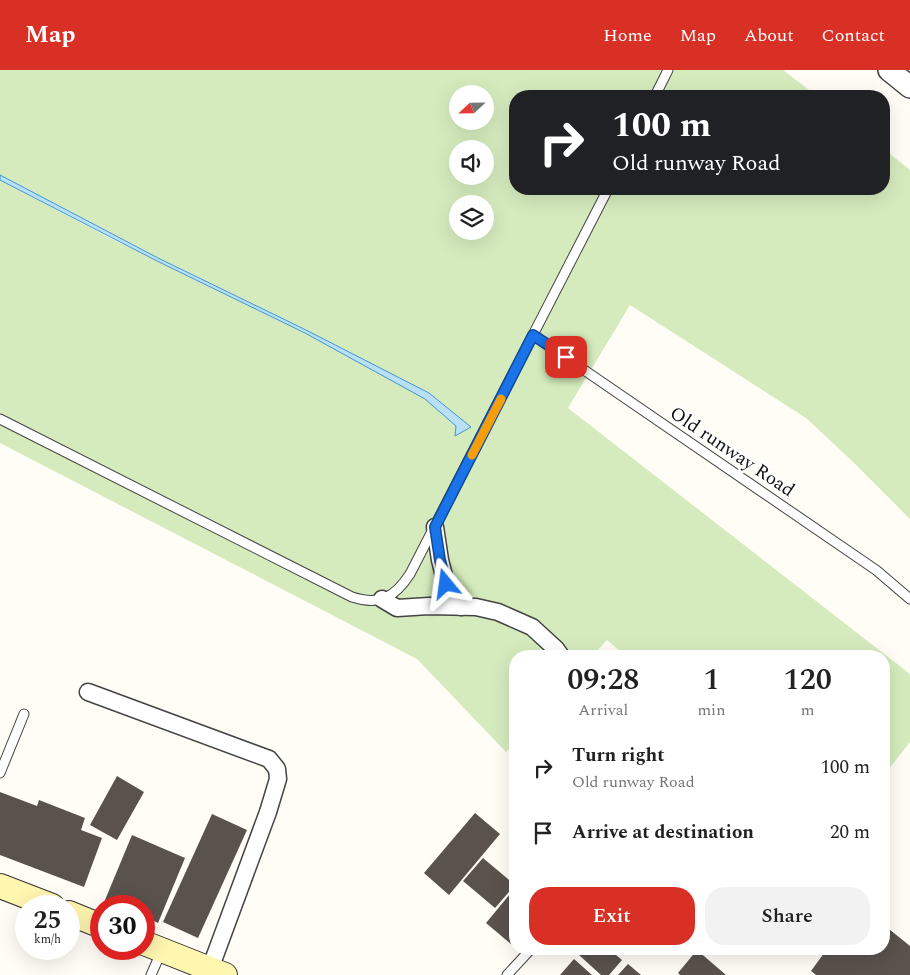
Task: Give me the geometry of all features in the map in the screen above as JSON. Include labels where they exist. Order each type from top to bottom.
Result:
[{"type":"main road","points":[[0,886],[23,895]]},
{"type":"main road","points":[[155,947],[218,972]]},
{"type":"street","points":[[889,70],[910,87]]},
{"type":"street","points":[[435,527],[446,584],[462,607]]},
{"type":"street","points":[[382,599],[397,608],[429,606],[476,607],[498,612],[532,628],[557,650]]},
{"type":"street","points":[[88,692],[269,759],[277,769],[278,779],[218,972]]},
{"type":"lane","points":[[658,90],[668,70]]},
{"type":"lane","points":[[0,420],[352,597],[364,601],[382,599],[390,596],[404,583],[435,527],[605,195]]},
{"type":"lane","name":"Old runway Road","points":[[533,335],[876,570],[910,599]]},
{"type":"lane","points":[[0,773],[24,714]]},
{"type":"lane","points":[[507,975],[525,955]]},
{"type":"lane","points":[[151,975],[152,960]]},
{"type":"green space","points":[[0,70],[783,70],[809,90],[509,90],[509,195],[890,195],[890,154],[910,170],[910,519],[806,418],[630,305],[568,408],[879,650],[619,650],[607,640],[598,650],[509,650],[509,749],[506,752],[417,659],[0,443],[0,180],[108,237],[305,333],[425,399],[456,426],[455,436],[471,427],[429,393],[306,330],[158,258],[0,175]]},
{"type":"green space","points":[[890,658],[910,674],[910,742],[890,767]]},
{"type":"water","points":[[0,175],[158,258],[306,330],[429,393],[471,427],[455,436],[456,426],[425,399],[305,333],[157,261],[0,180]]},
{"type":"building","points":[[117,776],[144,792],[117,840],[90,825]]},
{"type":"building","points":[[0,792],[37,806],[39,800],[85,818],[81,830],[102,838],[84,887],[0,855]]},
{"type":"building","points":[[475,813],[500,834],[449,895],[424,873]]},
{"type":"building","points":[[212,814],[247,830],[198,938],[163,922]]},
{"type":"building","points":[[132,835],[185,858],[158,923],[155,922],[155,895],[107,895]]},
{"type":"building","points":[[483,858],[509,880],[509,892],[495,908],[463,881]]},
{"type":"building","points":[[509,895],[509,942],[486,923]]},
{"type":"building","points":[[890,930],[910,946],[910,975],[816,975],[811,971],[823,955],[890,955]]},
{"type":"building","points":[[579,955],[616,955],[622,960],[609,975],[601,975]]},
{"type":"building","points":[[693,955],[703,955],[726,975],[680,975],[678,973]]},
{"type":"building","points":[[574,959],[592,975],[560,975]]},
{"type":"building","points":[[628,964],[641,975],[618,975]]},
{"type":"slow traffic","points":[[472,455],[501,399]]},
{"type":"route","points":[[446,584],[435,527],[533,335],[566,357]]}]
